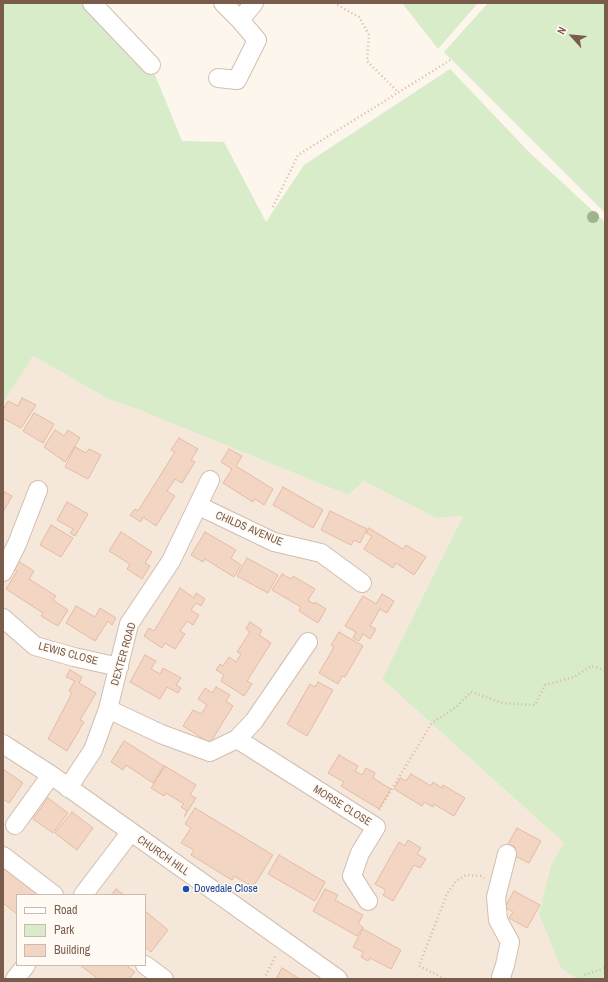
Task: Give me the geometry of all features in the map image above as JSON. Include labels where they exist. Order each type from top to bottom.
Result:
[{"type":"street","points":[[92,3],[151,66]]},
{"type":"street","points":[[218,78],[237,80],[257,40],[223,3]]},
{"type":"street","points":[[240,20],[254,3]]},
{"type":"street","name":"DEXTER ROAD","points":[[68,788],[94,750],[108,710],[129,624],[171,561],[199,506],[210,480]]},
{"type":"street","points":[[3,572],[17,544],[38,490]]},
{"type":"street","name":"CHILDS AVENUE","points":[[199,506],[274,542],[321,553],[362,583]]},
{"type":"street","name":"LEWIS CLOSE","points":[[3,618],[35,646],[119,667]]},
{"type":"street","points":[[108,710],[161,734],[210,752],[237,739],[254,721],[308,642]]},
{"type":"street","name":"MORSE CLOSE","points":[[237,739],[376,827],[360,853],[352,876],[368,901]]},
{"type":"street","name":"CHURCH HILL","points":[[3,744],[285,940],[334,978]]},
{"type":"street","points":[[15,825],[51,776]]},
{"type":"street","points":[[84,894],[130,833]]},
{"type":"street","points":[[502,979],[501,977],[510,942],[498,920],[496,897],[507,854]]},
{"type":"street","points":[[3,856],[53,894]]},
{"type":"street","points":[[15,979],[25,966]]},
{"type":"street","points":[[146,966],[164,979]]},
{"type":"path","points":[[334,3],[359,17],[369,35],[367,61],[398,92]]},
{"type":"path","points":[[273,207],[298,155],[452,59]]},
{"type":"path","points":[[370,823],[432,724],[456,708],[471,692],[503,703],[535,705],[545,685],[574,677],[591,666],[605,670]]},
{"type":"path","points":[[445,979],[419,966],[447,894],[456,881],[466,874],[481,876],[490,882],[496,897]]},
{"type":"path","points":[[264,979],[285,940]]},
{"type":"path","points":[[583,979],[585,975],[605,968]]},
{"type":"shaded area","points":[[33,356],[108,399],[142,411],[348,495],[364,481],[436,518],[463,516],[382,679],[564,843],[552,863],[561,968],[577,979],[3,979],[3,403]]},
{"type":"green space","points":[[3,3],[87,3],[151,65],[182,141],[224,142],[266,222],[304,165],[450,69],[529,152],[605,222],[605,979],[577,979],[561,968],[539,913],[552,863],[564,843],[382,679],[463,516],[436,518],[364,481],[348,495],[142,411],[108,399],[33,356],[3,403]]},
{"type":"green space","points":[[402,3],[478,3],[438,49]]},
{"type":"green space","points":[[488,3],[605,3],[605,213],[444,52]]},
{"type":"building","points":[[22,398],[36,405],[21,428],[3,418],[3,410],[8,401],[18,406]]},
{"type":"building","points":[[34,413],[54,424],[43,443],[23,431]]},
{"type":"building","points":[[55,430],[64,436],[68,430],[80,438],[65,462],[44,447]]},
{"type":"building","points":[[179,438],[198,449],[191,460],[195,462],[182,483],[175,479],[167,491],[175,496],[156,526],[143,517],[141,522],[130,515],[135,509],[138,511],[175,452],[171,450]]},
{"type":"building","points":[[75,447],[86,453],[89,449],[101,455],[88,479],[65,467]]},
{"type":"building","points":[[229,449],[242,456],[236,466],[273,489],[264,505],[255,499],[253,502],[223,483],[232,469],[221,462]]},
{"type":"building","points":[[283,487],[323,510],[313,528],[273,505]]},
{"type":"building","points":[[3,491],[12,496],[3,512]]},
{"type":"building","points":[[67,502],[88,514],[75,536],[70,533],[73,529],[57,520]]},
{"type":"building","points":[[330,511],[367,529],[360,543],[354,540],[351,545],[321,530]]},
{"type":"building","points":[[51,525],[73,538],[61,557],[40,545]]},
{"type":"building","points":[[369,528],[403,549],[406,545],[426,557],[414,575],[396,563],[393,568],[364,549],[372,536],[366,533]]},
{"type":"building","points":[[121,532],[152,552],[145,563],[150,566],[142,579],[127,569],[130,564],[109,551]]},
{"type":"building","points":[[205,532],[236,550],[231,558],[241,565],[234,577],[205,559],[203,562],[191,555]]},
{"type":"building","points":[[247,558],[278,575],[268,593],[237,576]]},
{"type":"building","points":[[16,560],[34,571],[29,579],[56,596],[53,600],[68,610],[58,626],[41,616],[43,613],[6,589],[17,571],[12,568]]},
{"type":"building","points":[[282,574],[291,579],[293,576],[315,589],[308,600],[314,604],[315,602],[326,609],[318,623],[299,611],[301,607],[272,590]]},
{"type":"building","points":[[180,588],[194,598],[196,593],[205,599],[201,606],[196,603],[191,610],[199,615],[193,625],[187,621],[180,631],[185,634],[175,649],[165,643],[162,648],[144,636],[149,628],[154,631]]},
{"type":"building","points":[[382,594],[394,601],[387,613],[380,609],[370,626],[376,629],[370,639],[363,634],[359,641],[353,638],[356,632],[345,626],[363,596],[376,604]]},
{"type":"building","points":[[76,606],[95,617],[100,608],[116,618],[112,625],[108,621],[95,641],[66,623]]},
{"type":"building","points":[[250,622],[262,630],[259,635],[271,643],[247,681],[252,684],[244,696],[221,681],[224,675],[216,670],[220,664],[223,666],[229,657],[236,662],[241,654],[237,652],[250,632],[246,629]]},
{"type":"building","points":[[339,632],[363,646],[345,677],[342,676],[338,684],[319,673],[334,647],[331,645]]},
{"type":"building","points":[[145,655],[156,661],[151,669],[160,674],[163,668],[181,678],[176,685],[181,688],[178,693],[167,687],[160,699],[130,682]]},
{"type":"building","points":[[70,670],[82,677],[79,683],[96,693],[80,720],[84,722],[67,751],[48,739],[72,693],[69,691],[75,681],[66,677]]},
{"type":"building","points":[[318,682],[333,690],[307,736],[287,724],[310,684],[315,687]]},
{"type":"building","points":[[216,687],[230,695],[226,701],[233,706],[210,743],[183,726],[193,710],[201,714],[207,705],[198,699],[205,688],[212,693]]},
{"type":"building","points":[[124,741],[164,766],[153,783],[126,765],[123,770],[111,762]]},
{"type":"building","points":[[339,755],[358,766],[355,771],[362,775],[366,768],[375,773],[373,778],[391,789],[379,809],[341,786],[344,782],[328,773]]},
{"type":"building","points":[[165,766],[196,785],[190,795],[196,798],[184,817],[187,811],[181,807],[184,804],[166,793],[164,796],[151,788]]},
{"type":"building","points":[[3,769],[23,783],[9,803],[3,799]]},
{"type":"building","points":[[411,774],[431,786],[433,782],[442,788],[443,785],[465,798],[454,816],[434,804],[433,807],[424,802],[422,806],[394,789],[400,778],[406,781]]},
{"type":"building","points":[[48,798],[68,813],[53,833],[33,819]]},
{"type":"building","points":[[195,808],[273,855],[253,887],[234,876],[232,880],[191,855],[194,850],[181,843],[191,828],[185,824]]},
{"type":"building","points":[[72,812],[93,828],[77,850],[55,833]]},
{"type":"building","points":[[517,828],[541,841],[529,863],[511,854],[515,847],[508,844]]},
{"type":"building","points":[[408,840],[421,848],[417,854],[426,859],[420,868],[414,865],[393,901],[383,895],[386,890],[375,884],[399,842],[405,846]]},
{"type":"building","points":[[279,855],[325,882],[315,901],[268,874]]},
{"type":"building","points":[[3,865],[40,894],[16,894],[16,913],[3,903]]},
{"type":"building","points":[[116,889],[123,894],[112,894]]},
{"type":"building","points":[[325,889],[338,895],[335,900],[363,915],[358,924],[363,927],[357,936],[313,911]]},
{"type":"building","points":[[514,891],[540,905],[527,928],[509,918],[513,912],[505,907]]},
{"type":"building","points":[[146,912],[168,930],[151,952],[146,948]]},
{"type":"building","points":[[363,929],[401,950],[391,969],[370,958],[368,961],[361,957],[363,952],[353,947]]},
{"type":"building","points":[[81,966],[127,966],[135,972],[129,979],[98,979]]},
{"type":"building","points":[[282,968],[300,979],[276,979]]},
{"type":"place","name":"Dovedale Close","points":[[186,889]]}]
